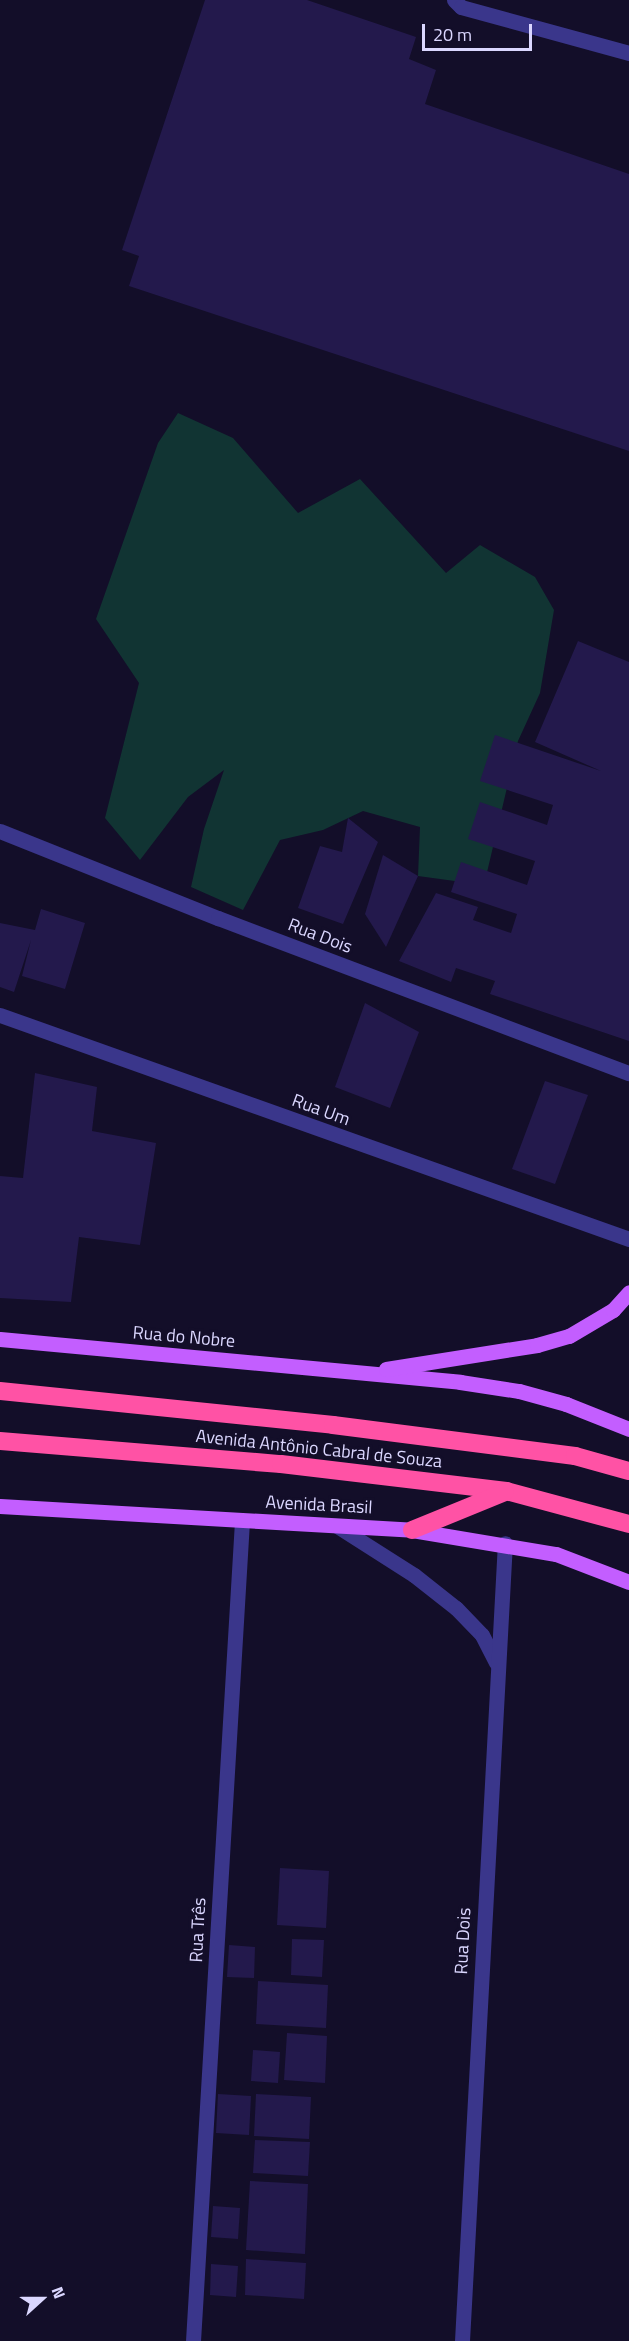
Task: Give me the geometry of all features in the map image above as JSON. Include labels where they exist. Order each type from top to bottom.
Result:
[{"type":"highway","name":"Avenida Antônio Cabral de Souza","points":[[0,1391],[575,1455],[629,1471]]},
{"type":"highway","name":"Avenida Antônio Cabral de Souza","points":[[0,1442],[281,1464],[506,1491],[629,1524]]},
{"type":"highway","points":[[412,1530],[506,1491]]},
{"type":"main road","name":"Rua do Nobre","points":[[364,1373],[537,1345],[569,1336],[613,1310],[629,1292]]},
{"type":"main road","name":"Rua do Nobre","points":[[0,1339],[364,1373],[519,1391],[566,1404],[629,1429]]},
{"type":"main road","name":"Avenida Brasil","points":[[0,1506],[412,1530],[505,1543],[556,1554],[629,1582]]},
{"type":"street","points":[[454,0],[461,7],[629,53]]},
{"type":"street","name":"Rua Dois","points":[[0,831],[218,918],[629,1073]]},
{"type":"street","name":"Rua Um","points":[[0,1015],[629,1239]]},
{"type":"street","name":"Rua Três","points":[[193,2341],[242,1521]]},
{"type":"street","points":[[338,1526],[414,1575],[456,1608],[482,1635],[496,1665]]},
{"type":"street","name":"Rua Dois","points":[[462,2341],[496,1665],[505,1543]]},
{"type":"green space","points":[[178,413],[233,438],[298,513],[360,479],[446,573],[480,545],[535,577],[554,610],[540,693],[518,741],[484,885],[418,876],[420,827],[363,811],[323,830],[280,840],[243,910],[191,887],[204,829],[224,770],[188,797],[140,860],[105,818],[139,683],[96,619],[158,443]]},
{"type":"building","points":[[205,0],[307,0],[416,37],[409,59],[436,70],[425,104],[629,174],[629,451],[129,286],[139,256],[122,250]]},
{"type":"building","points":[[578,641],[629,662],[629,1041],[490,994],[495,981],[456,968],[451,982],[399,961],[436,893],[478,907],[473,920],[511,933],[517,914],[451,892],[461,862],[527,885],[535,861],[468,839],[480,802],[547,825],[553,805],[480,781],[495,735],[601,771],[535,742]]},
{"type":"building","points":[[348,818],[378,842],[343,924],[298,908],[320,846],[342,852]]},
{"type":"building","points":[[383,855],[418,876],[386,947],[365,914]]},
{"type":"building","points":[[41,909],[85,923],[65,989],[22,976],[31,940],[14,992],[0,987],[0,923],[35,930]]},
{"type":"building","points":[[365,1003],[419,1032],[390,1108],[335,1087]]},
{"type":"building","points":[[35,1073],[97,1087],[92,1131],[156,1143],[140,1245],[79,1237],[71,1302],[0,1298],[0,1176],[23,1178]]},
{"type":"building","points":[[545,1081],[588,1095],[555,1184],[512,1169]]},
{"type":"building","points":[[280,1868],[329,1871],[326,1928],[277,1925]]},
{"type":"building","points":[[292,1939],[324,1940],[322,1977],[291,1975]]},
{"type":"building","points":[[229,1945],[255,1947],[254,1978],[227,1977]]},
{"type":"building","points":[[258,1981],[328,1985],[326,2028],[256,2024]]},
{"type":"building","points":[[287,2033],[327,2036],[325,2083],[284,2080]]},
{"type":"building","points":[[253,2050],[280,2052],[278,2083],[251,2081]]},
{"type":"building","points":[[218,2094],[251,2096],[249,2135],[216,2133]]},
{"type":"building","points":[[256,2094],[311,2097],[309,2139],[254,2136]]},
{"type":"building","points":[[255,2140],[310,2142],[308,2176],[253,2173]]},
{"type":"building","points":[[250,2181],[308,2184],[305,2254],[246,2250]]},
{"type":"building","points":[[213,2206],[240,2208],[238,2239],[211,2237]]},
{"type":"building","points":[[246,2259],[306,2263],[304,2299],[245,2295]]},
{"type":"building","points":[[211,2264],[238,2266],[236,2297],[210,2295]]}]
